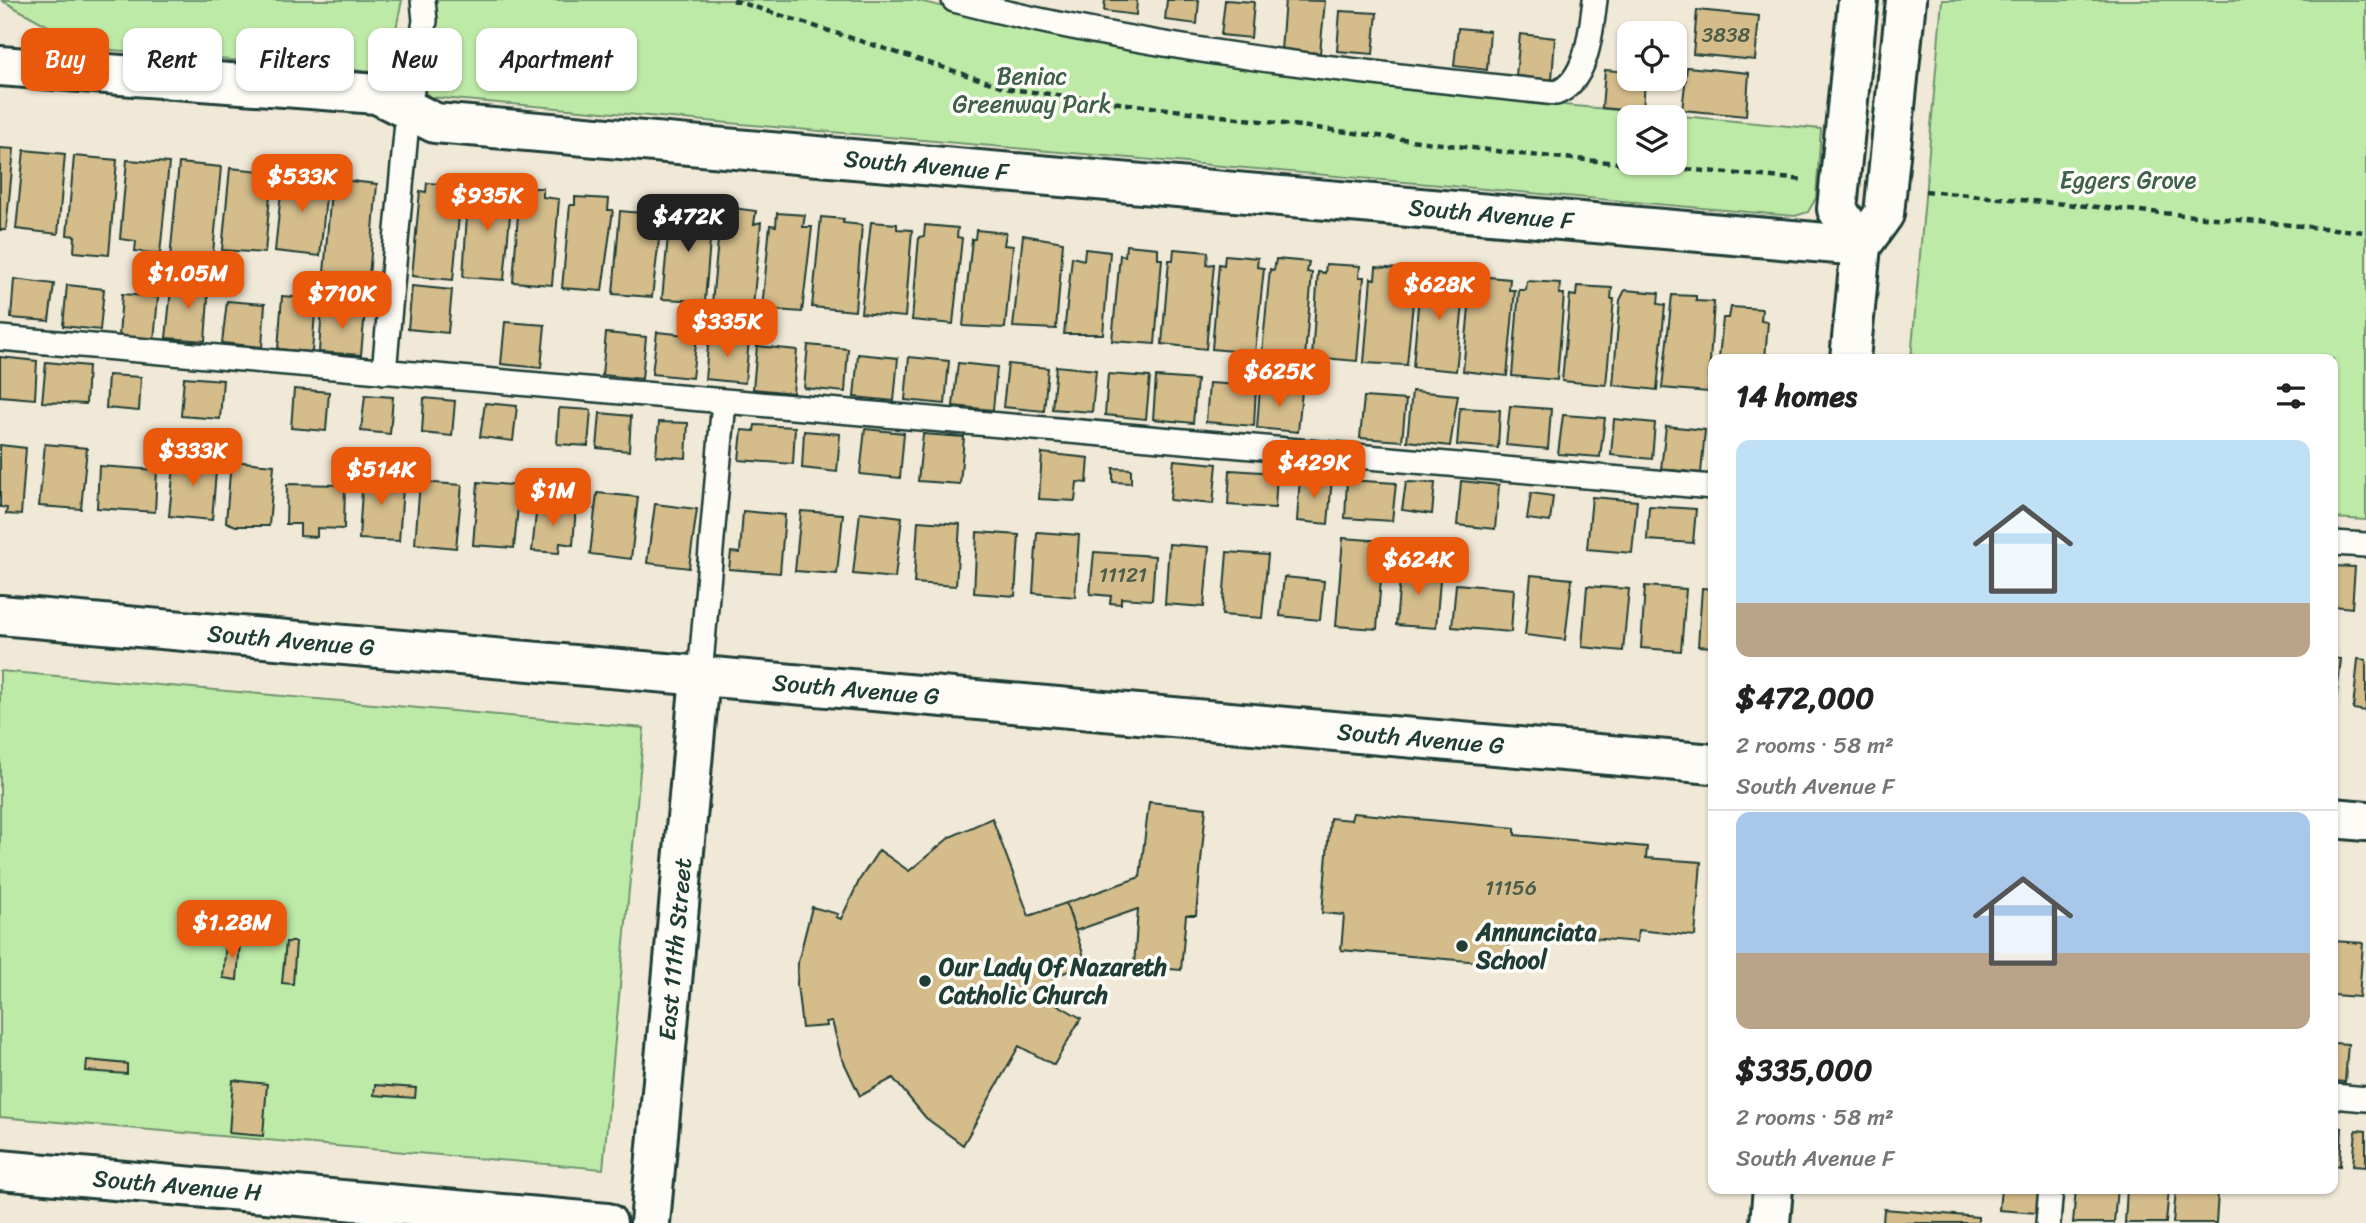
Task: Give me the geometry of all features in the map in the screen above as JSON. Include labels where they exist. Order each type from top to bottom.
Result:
[{"type":"street","points":[[1858,0],[1837,209],[1861,246]]},
{"type":"street","points":[[1850,354],[1861,246],[1884,214],[1906,0]]},
{"type":"street","name":"South Avenue F","points":[[0,66],[377,94],[435,124],[1861,246]]},
{"type":"street","name":"South Avenue G","points":[[0,615],[1708,764]]},
{"type":"street","name":"East 111th Street","points":[[650,1223],[700,676]]},
{"type":"street","points":[[2338,818],[2366,821]]},
{"type":"street","name":"South Avenue H","points":[[0,1170],[607,1223]]},
{"type":"street","points":[[1770,1223],[1772,1194]]},
{"type":"lane","points":[[384,372],[408,111],[425,21],[423,0]]},
{"type":"lane","points":[[954,0],[1066,27],[1277,62],[1556,93],[1568,88],[1586,53],[1595,0]]},
{"type":"lane","points":[[0,338],[1708,487]]},
{"type":"lane","points":[[700,676],[724,401]]},
{"type":"lane","points":[[2338,543],[2366,545]]},
{"type":"lane","points":[[2338,1097],[2366,1099]]},
{"type":"lane","points":[[2048,1223],[2050,1194]]},
{"type":"path","points":[[733,0],[1010,89],[1520,154],[1795,179]]},
{"type":"path","points":[[1921,191],[2366,232]]},
{"type":"green space","points":[[1,0],[402,0],[396,28],[368,28],[368,71],[354,70],[354,28],[236,28],[236,60],[222,59],[222,28],[123,28],[123,51],[109,50],[109,28],[52,28]]},
{"type":"green space","name":"Beniac Greenway Park","points":[[427,0],[915,0],[1102,45],[1414,91],[1617,110],[1617,175],[1687,175],[1687,116],[1821,129],[1816,198],[1808,212],[1795,216],[430,97],[423,91],[462,91],[462,28],[425,28]]},
{"type":"green space","name":"Eggers Grove","points":[[1942,0],[2366,0],[2366,520],[2338,518],[2338,354],[1911,354]]},
{"type":"green space","points":[[0,671],[644,728],[603,1169],[0,1117]]},
{"type":"building","points":[[1105,0],[1137,0],[1136,15],[1104,11]]},
{"type":"building","points":[[1167,0],[1199,0],[1197,24],[1165,20]]},
{"type":"building","points":[[1225,0],[1254,2],[1251,38],[1221,35]]},
{"type":"building","points":[[1285,0],[1325,1],[1320,53],[1281,50]]},
{"type":"building","points":[[1697,10],[1759,16],[1755,60],[1693,54]]},
{"type":"building","points":[[1340,11],[1377,13],[1373,54],[1337,51]]},
{"type":"building","points":[[1458,28],[1490,31],[1487,70],[1454,66]]},
{"type":"building","points":[[1520,34],[1555,38],[1552,80],[1516,76]]},
{"type":"building","points":[[1687,67],[1749,73],[1746,116],[1687,110],[1687,105],[1683,105],[1684,91],[1687,91]]},
{"type":"building","points":[[1605,70],[1617,71],[1617,91],[1644,91],[1643,105],[1617,105],[1617,109],[1602,108]]},
{"type":"building","points":[[0,148],[14,149],[6,230],[0,230]]},
{"type":"building","points":[[24,150],[65,154],[58,234],[16,229]]},
{"type":"building","points":[[74,156],[117,160],[109,255],[74,252],[75,236],[67,235]]},
{"type":"building","points":[[127,160],[169,163],[160,254],[135,251],[136,241],[120,239]]},
{"type":"building","points":[[179,163],[221,167],[212,264],[170,259]]},
{"type":"building","points":[[230,168],[272,172],[265,253],[222,250]]},
{"type":"building","points":[[283,173],[328,177],[320,256],[275,251]]},
{"type":"building","points":[[332,179],[377,184],[369,277],[324,273]]},
{"type":"building","points":[[427,183],[456,185],[456,194],[461,194],[453,280],[412,276],[420,191],[426,192]]},
{"type":"building","points":[[469,184],[496,186],[496,194],[512,194],[504,280],[463,277]]},
{"type":"building","points":[[520,188],[543,188],[543,197],[559,199],[552,285],[513,282]]},
{"type":"building","points":[[575,197],[609,199],[608,210],[613,210],[602,291],[562,288],[570,205],[575,205]]},
{"type":"building","points":[[676,204],[706,206],[706,216],[712,217],[705,301],[662,299],[670,215],[674,216]]},
{"type":"building","points":[[726,207],[756,211],[754,224],[761,222],[753,307],[712,303],[720,220],[723,220]]},
{"type":"building","points":[[620,211],[662,215],[652,297],[613,294]]},
{"type":"building","points":[[777,213],[805,215],[803,227],[812,227],[802,312],[762,309],[770,225],[776,226]]},
{"type":"building","points":[[821,217],[844,219],[843,223],[862,225],[855,311],[812,307]]},
{"type":"building","points":[[871,222],[897,224],[897,229],[912,230],[905,317],[861,313]]},
{"type":"building","points":[[925,225],[958,228],[957,237],[962,238],[953,324],[912,320],[919,237],[924,236]]},
{"type":"building","points":[[976,230],[1006,233],[1004,245],[1013,246],[1005,328],[963,326],[972,239],[975,239]]},
{"type":"building","points":[[1023,235],[1063,242],[1056,329],[1013,327]]},
{"type":"building","points":[[1126,245],[1158,248],[1158,259],[1162,259],[1155,344],[1112,341],[1120,255],[1125,256]]},
{"type":"building","points":[[1085,249],[1110,252],[1103,334],[1064,334],[1072,257],[1084,260]]},
{"type":"building","points":[[1174,249],[1208,252],[1207,265],[1214,264],[1206,349],[1162,344],[1169,260],[1173,260]]},
{"type":"building","points":[[1225,255],[1258,258],[1257,267],[1264,268],[1255,353],[1212,349],[1219,264],[1224,265]]},
{"type":"building","points":[[1276,259],[1309,262],[1307,272],[1312,273],[1305,357],[1262,353],[1270,269],[1274,270]]},
{"type":"building","points":[[1326,264],[1360,266],[1359,277],[1364,277],[1357,361],[1312,357],[1318,272],[1325,273]]},
{"type":"building","points":[[1376,267],[1409,270],[1408,282],[1415,281],[1407,365],[1364,363],[1371,278],[1375,279]]},
{"type":"building","points":[[1426,272],[1460,273],[1458,284],[1465,285],[1456,371],[1413,367],[1420,282],[1425,282]]},
{"type":"building","points":[[1477,276],[1510,279],[1509,290],[1515,290],[1507,376],[1463,371],[1471,286],[1476,287]]},
{"type":"building","points":[[14,279],[54,284],[49,321],[11,318]]},
{"type":"building","points":[[172,280],[209,283],[205,341],[166,338]]},
{"type":"building","points":[[1527,281],[1560,283],[1559,294],[1564,294],[1557,380],[1512,376],[1519,290],[1526,290]]},
{"type":"building","points":[[67,285],[104,289],[100,330],[63,326]]},
{"type":"building","points":[[412,286],[452,290],[448,333],[408,329]]},
{"type":"building","points":[[1577,286],[1612,288],[1611,299],[1614,299],[1606,385],[1562,381],[1570,295],[1576,296]]},
{"type":"building","points":[[1625,290],[1659,293],[1658,304],[1665,305],[1657,390],[1613,385],[1620,300]]},
{"type":"building","points":[[122,294],[158,297],[154,341],[119,337]]},
{"type":"building","points":[[1672,295],[1696,296],[1696,301],[1714,302],[1711,354],[1708,354],[1708,392],[1662,388]]},
{"type":"building","points":[[282,296],[316,299],[312,352],[278,349]]},
{"type":"building","points":[[227,301],[265,304],[262,347],[222,343]]},
{"type":"building","points":[[322,307],[365,311],[361,355],[319,352]]},
{"type":"building","points":[[1731,307],[1762,309],[1761,321],[1768,322],[1765,354],[1719,354],[1723,318],[1729,318]]},
{"type":"building","points":[[505,322],[545,325],[541,368],[501,364]]},
{"type":"building","points":[[657,332],[697,336],[692,378],[652,374]]},
{"type":"building","points":[[606,333],[646,337],[642,379],[602,375]]},
{"type":"building","points":[[709,336],[749,340],[745,383],[705,379]]},
{"type":"building","points":[[808,345],[848,349],[845,392],[804,388]]},
{"type":"building","points":[[757,346],[797,350],[793,393],[753,389]]},
{"type":"building","points":[[858,354],[898,358],[894,401],[854,397]]},
{"type":"building","points":[[0,357],[37,361],[35,399],[0,396]]},
{"type":"building","points":[[909,357],[949,361],[945,404],[905,400]]},
{"type":"building","points":[[46,362],[88,366],[86,404],[42,402]]},
{"type":"building","points":[[958,363],[997,367],[993,410],[953,406]]},
{"type":"building","points":[[1008,364],[1048,368],[1044,411],[1003,407]]},
{"type":"building","points":[[1056,366],[1096,370],[1092,412],[1052,409]]},
{"type":"building","points":[[1108,374],[1150,377],[1146,419],[1105,415]]},
{"type":"building","points":[[108,375],[141,377],[139,411],[106,408]]},
{"type":"building","points":[[184,377],[223,380],[220,419],[181,416]]},
{"type":"building","points":[[1156,377],[1197,380],[1193,423],[1153,419]]},
{"type":"building","points":[[1209,383],[1256,386],[1254,426],[1206,422]]},
{"type":"building","points":[[1260,387],[1302,391],[1298,432],[1257,428]]},
{"type":"building","points":[[294,389],[329,392],[326,431],[291,428]]},
{"type":"building","points":[[1412,391],[1458,395],[1450,446],[1407,441]]},
{"type":"building","points":[[365,395],[393,397],[390,434],[361,431]]},
{"type":"building","points":[[1364,397],[1406,400],[1402,441],[1360,438]]},
{"type":"building","points":[[424,398],[455,401],[452,436],[422,433]]},
{"type":"building","points":[[485,403],[517,406],[513,441],[480,437]]},
{"type":"building","points":[[1510,406],[1551,409],[1548,449],[1506,445]]},
{"type":"building","points":[[559,408],[591,410],[588,446],[557,444]]},
{"type":"building","points":[[1460,408],[1500,410],[1498,448],[1457,445]]},
{"type":"building","points":[[600,413],[631,416],[629,451],[597,448]]},
{"type":"building","points":[[1563,415],[1605,418],[1600,457],[1558,454]]},
{"type":"building","points":[[1614,419],[1655,423],[1652,459],[1611,455]]},
{"type":"building","points":[[659,422],[688,423],[686,458],[656,456]]},
{"type":"building","points":[[755,425],[795,427],[793,464],[739,460],[742,430],[754,431]]},
{"type":"building","points":[[1666,426],[1705,430],[1701,473],[1661,469]]},
{"type":"building","points":[[865,429],[904,433],[900,478],[860,474]]},
{"type":"building","points":[[804,431],[840,434],[837,472],[802,468]]},
{"type":"building","points":[[923,434],[964,437],[960,484],[918,481]]},
{"type":"building","points":[[45,444],[87,448],[81,509],[39,506]]},
{"type":"building","points":[[0,445],[26,448],[21,515],[6,514],[7,508],[0,507]]},
{"type":"building","points":[[1042,453],[1089,458],[1087,483],[1077,482],[1075,501],[1039,499]]},
{"type":"building","points":[[175,456],[217,459],[212,520],[169,516]]},
{"type":"building","points":[[1174,460],[1217,464],[1213,504],[1170,500]]},
{"type":"building","points":[[231,461],[274,465],[269,526],[236,526],[226,522]]},
{"type":"building","points":[[99,466],[157,470],[155,512],[97,508]]},
{"type":"building","points":[[1113,468],[1131,469],[1131,483],[1113,482]]},
{"type":"building","points":[[1230,470],[1277,473],[1275,508],[1228,505]]},
{"type":"building","points":[[363,473],[404,475],[399,541],[359,539]]},
{"type":"building","points":[[1300,476],[1332,478],[1328,524],[1297,521]]},
{"type":"building","points":[[1347,480],[1396,483],[1392,521],[1345,518]]},
{"type":"building","points":[[1461,481],[1499,485],[1495,529],[1457,525]]},
{"type":"building","points":[[420,482],[462,485],[456,548],[415,544]]},
{"type":"building","points":[[478,482],[520,486],[514,548],[473,545]]},
{"type":"building","points":[[1406,482],[1435,483],[1432,514],[1402,510]]},
{"type":"building","points":[[287,484],[345,485],[344,529],[317,528],[317,537],[300,536],[300,524],[286,524]]},
{"type":"building","points":[[597,493],[638,497],[631,559],[590,554]]},
{"type":"building","points":[[1531,493],[1553,496],[1550,522],[1527,519]]},
{"type":"building","points":[[1592,497],[1637,501],[1632,553],[1587,549]]},
{"type":"building","points":[[537,504],[576,507],[573,545],[560,543],[559,553],[532,551]]},
{"type":"building","points":[[655,504],[697,509],[689,568],[647,563]]},
{"type":"building","points":[[1649,506],[1696,509],[1693,543],[1647,540]]},
{"type":"building","points":[[743,511],[785,515],[780,573],[729,569],[731,552],[740,553]]},
{"type":"building","points":[[801,511],[843,514],[837,574],[795,571]]},
{"type":"building","points":[[860,512],[902,517],[895,578],[853,574]]},
{"type":"building","points":[[918,521],[960,524],[956,586],[914,583]]},
{"type":"building","points":[[977,532],[1019,535],[1015,596],[974,593]]},
{"type":"building","points":[[1037,532],[1079,535],[1075,597],[1033,593]]},
{"type":"building","points":[[1343,538],[1384,541],[1377,629],[1336,626]]},
{"type":"building","points":[[1169,544],[1209,547],[1204,607],[1165,604]]},
{"type":"building","points":[[1094,552],[1155,556],[1152,600],[1121,598],[1121,604],[1110,603],[1111,596],[1090,594]]},
{"type":"building","points":[[1227,552],[1268,555],[1262,618],[1222,615]]},
{"type":"building","points":[[1401,566],[1441,569],[1436,628],[1396,625]]},
{"type":"building","points":[[2338,566],[2355,567],[2352,608],[2338,607]]},
{"type":"building","points":[[1531,575],[1572,579],[1565,640],[1525,635]]},
{"type":"building","points":[[1284,577],[1324,581],[1320,620],[1280,616]]},
{"type":"building","points":[[1456,584],[1514,589],[1511,632],[1452,627]]},
{"type":"building","points":[[1587,586],[1629,589],[1623,651],[1582,647]]},
{"type":"building","points":[[1645,586],[1686,589],[1681,651],[1641,648]]},
{"type":"building","points":[[1702,588],[1708,589],[1708,647],[1698,646]]},
{"type":"building","points":[[2338,659],[2341,659],[2338,684]]},
{"type":"building","points":[[2358,659],[2366,660],[2366,711],[2353,709]]},
{"type":"building","points":[[1149,802],[1206,808],[1196,915],[1186,915],[1181,970],[1134,966],[1138,909],[1075,931],[1066,903],[1140,877]]},
{"type":"building","points":[[1353,813],[1515,828],[1515,835],[1647,847],[1646,858],[1701,862],[1695,936],[1638,930],[1637,942],[1513,931],[1503,964],[1341,950],[1344,915],[1322,913],[1330,818],[1351,820]]},
{"type":"building","name":"Our Lady Of Nazareth Catholic Church","points":[[992,818],[1029,916],[1066,903],[1087,965],[1054,976],[1048,999],[1081,1018],[1054,1065],[1019,1046],[963,1145],[926,1118],[893,1078],[860,1096],[841,1056],[832,1021],[826,1022],[827,1026],[802,1028],[797,984],[798,962],[812,907],[838,914],[836,917],[841,919],[860,879],[879,850],[909,871],[950,837]]},
{"type":"building","points":[[226,941],[240,942],[237,980],[223,978]]},
{"type":"building","points":[[2338,941],[2363,943],[2359,997],[2338,995]]},
{"type":"building","points":[[286,942],[296,942],[293,984],[282,983]]},
{"type":"building","points":[[2338,1043],[2348,1044],[2345,1082],[2338,1081]]},
{"type":"building","points":[[87,1060],[127,1064],[127,1074],[86,1071]]},
{"type":"building","points":[[233,1080],[267,1084],[263,1136],[229,1133]]},
{"type":"building","points":[[375,1085],[416,1088],[415,1098],[374,1095]]},
{"type":"building","points":[[2338,1128],[2342,1128],[2338,1166]]},
{"type":"building","points":[[2356,1130],[2366,1131],[2366,1167],[2353,1166]]},
{"type":"building","points":[[2000,1194],[2039,1194],[2037,1213],[1999,1210]]},
{"type":"building","points":[[2075,1194],[2116,1194],[2114,1223],[2073,1223]]},
{"type":"building","points":[[2127,1194],[2168,1194],[2166,1223],[2125,1223]]},
{"type":"building","points":[[2176,1194],[2218,1194],[2216,1223],[2173,1223]]},
{"type":"building","points":[[1884,1209],[1978,1217],[1978,1223],[1883,1223]]},
{"type":"place","name":"Annunciata School","points":[[1462,946]]},
{"type":"place","name":"Our Lady Of Nazareth Catholic Church","points":[[925,981]]}]
